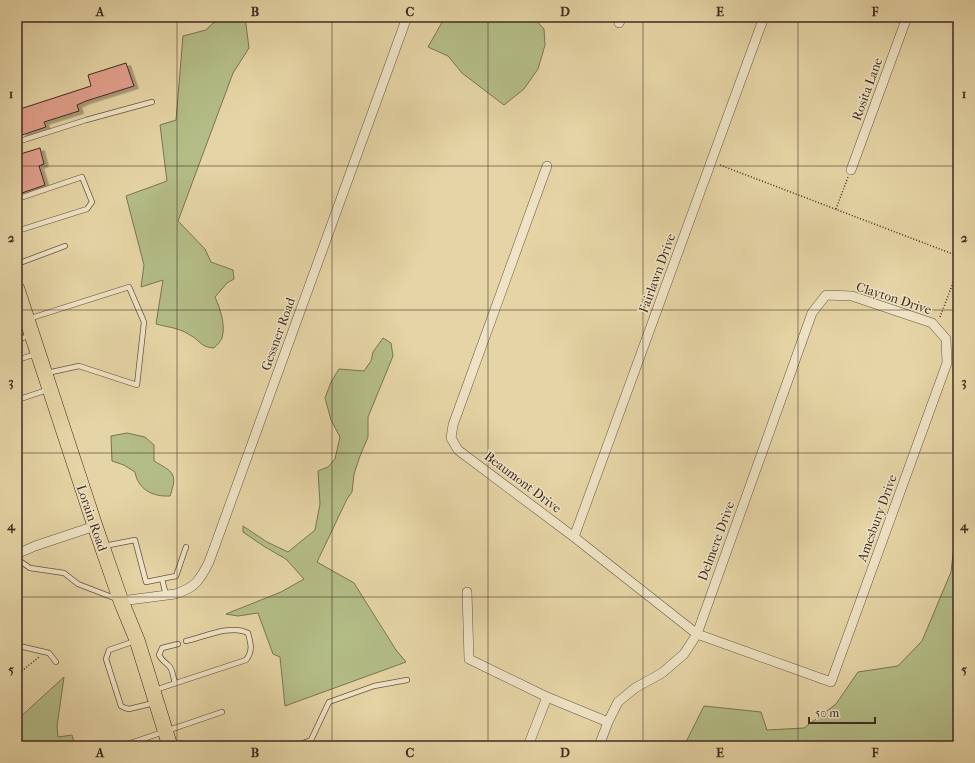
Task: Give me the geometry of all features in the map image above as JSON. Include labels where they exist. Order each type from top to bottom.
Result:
[{"type":"main road","name":"Lorain Road","points":[[17,289],[102,547],[121,601],[137,640],[170,746]]},
{"type":"street","name":"Gessner Road","points":[[121,601],[176,594],[192,588],[199,581],[209,562],[407,17]]},
{"type":"street","name":"Fairlawn Drive","points":[[574,537],[764,17]]},
{"type":"street","name":"Rosita Lane","points":[[851,170],[907,17]]},
{"type":"street","name":"Beaumont Drive","points":[[547,166],[453,425],[451,438],[458,450],[574,537],[697,634],[831,682]]},
{"type":"street","name":"Clayton Drive","points":[[812,313],[826,295],[852,296],[932,323],[946,339],[948,363]]},
{"type":"street","name":"Delmere Drive","points":[[599,746],[608,722],[618,702],[635,688],[662,673],[684,654],[697,634],[812,313]]},
{"type":"street","name":"Amesbury Drive","points":[[831,682],[948,363]]},
{"type":"street","points":[[17,554],[35,546],[95,526]]},
{"type":"street","points":[[468,592],[469,660],[547,697],[608,722]]},
{"type":"street","points":[[528,746],[547,697]]},
{"type":"lane","points":[[17,142],[86,120],[152,102]]},
{"type":"lane","points":[[17,200],[82,177],[92,202],[87,209],[17,231]]},
{"type":"lane","points":[[17,264],[65,246]]},
{"type":"lane","points":[[27,319],[129,287],[144,322],[137,385],[79,366],[44,374]]},
{"type":"lane","points":[[17,340],[32,335]]},
{"type":"lane","points":[[17,360],[38,354]]},
{"type":"lane","points":[[17,400],[49,389]]},
{"type":"lane","points":[[102,547],[134,540],[146,582],[176,576],[186,547]]},
{"type":"lane","points":[[17,559],[30,568],[64,573],[78,584],[121,601]]},
{"type":"lane","points":[[162,578],[166,595]]},
{"type":"lane","points":[[137,640],[109,650],[106,655],[121,706],[129,709],[155,696],[175,683],[246,660],[250,655],[252,645],[248,633],[242,630],[230,630],[186,641]]},
{"type":"lane","points":[[17,643],[19,646],[48,653],[56,662]]},
{"type":"lane","points":[[175,683],[171,668],[162,662],[159,655],[162,648],[178,644]]},
{"type":"lane","points":[[296,746],[311,740],[329,702],[374,686],[407,680]]},
{"type":"lane","points":[[122,746],[165,730],[222,712]]},
{"type":"lane","points":[[311,740],[314,746]]},
{"type":"path","points":[[720,165],[958,256]]},
{"type":"path","points":[[836,209],[851,170]]},
{"type":"path","points":[[940,317],[958,270]]},
{"type":"path","points":[[17,675],[45,652]]},
{"type":"green space","points":[[231,17],[245,17],[249,48],[233,73],[178,221],[205,249],[211,262],[233,270],[234,279],[227,283],[215,297],[223,322],[223,333],[219,343],[214,348],[203,345],[194,337],[182,331],[156,324],[163,280],[141,287],[144,265],[126,196],[167,181],[160,125],[176,120],[183,36],[206,30],[213,23]]},
{"type":"green space","points":[[445,17],[533,17],[544,29],[545,45],[538,69],[524,89],[504,105],[462,73],[448,56],[428,47]]},
{"type":"green space","points":[[383,338],[391,343],[393,356],[368,417],[368,437],[354,474],[352,492],[347,499],[317,562],[354,583],[396,650],[406,662],[285,706],[280,657],[273,654],[258,613],[238,616],[226,614],[281,592],[304,579],[286,559],[243,532],[243,526],[267,542],[288,552],[315,530],[320,504],[318,471],[328,467],[335,459],[340,437],[331,420],[325,398],[331,382],[339,369],[364,371],[371,361],[373,352]]},
{"type":"green space","points":[[127,433],[145,437],[154,445],[154,461],[166,468],[172,474],[174,482],[170,496],[157,495],[147,491],[139,483],[135,472],[124,465],[112,461],[111,436]]},
{"type":"green space","points":[[958,510],[958,746],[684,746],[704,706],[761,712],[767,730],[804,728],[836,704],[858,672],[898,666],[922,641],[951,572]]},
{"type":"green space","points":[[64,677],[57,726],[58,737],[72,735],[75,746],[17,746],[17,720]]},
{"type":"building","points":[[126,63],[134,86],[86,101],[77,105],[79,111],[44,122],[46,127],[22,135],[17,118],[17,110],[91,86],[88,75]]},
{"type":"building","points":[[40,148],[44,164],[39,166],[45,185],[19,194],[17,188],[17,173],[21,172],[17,155]]}]
